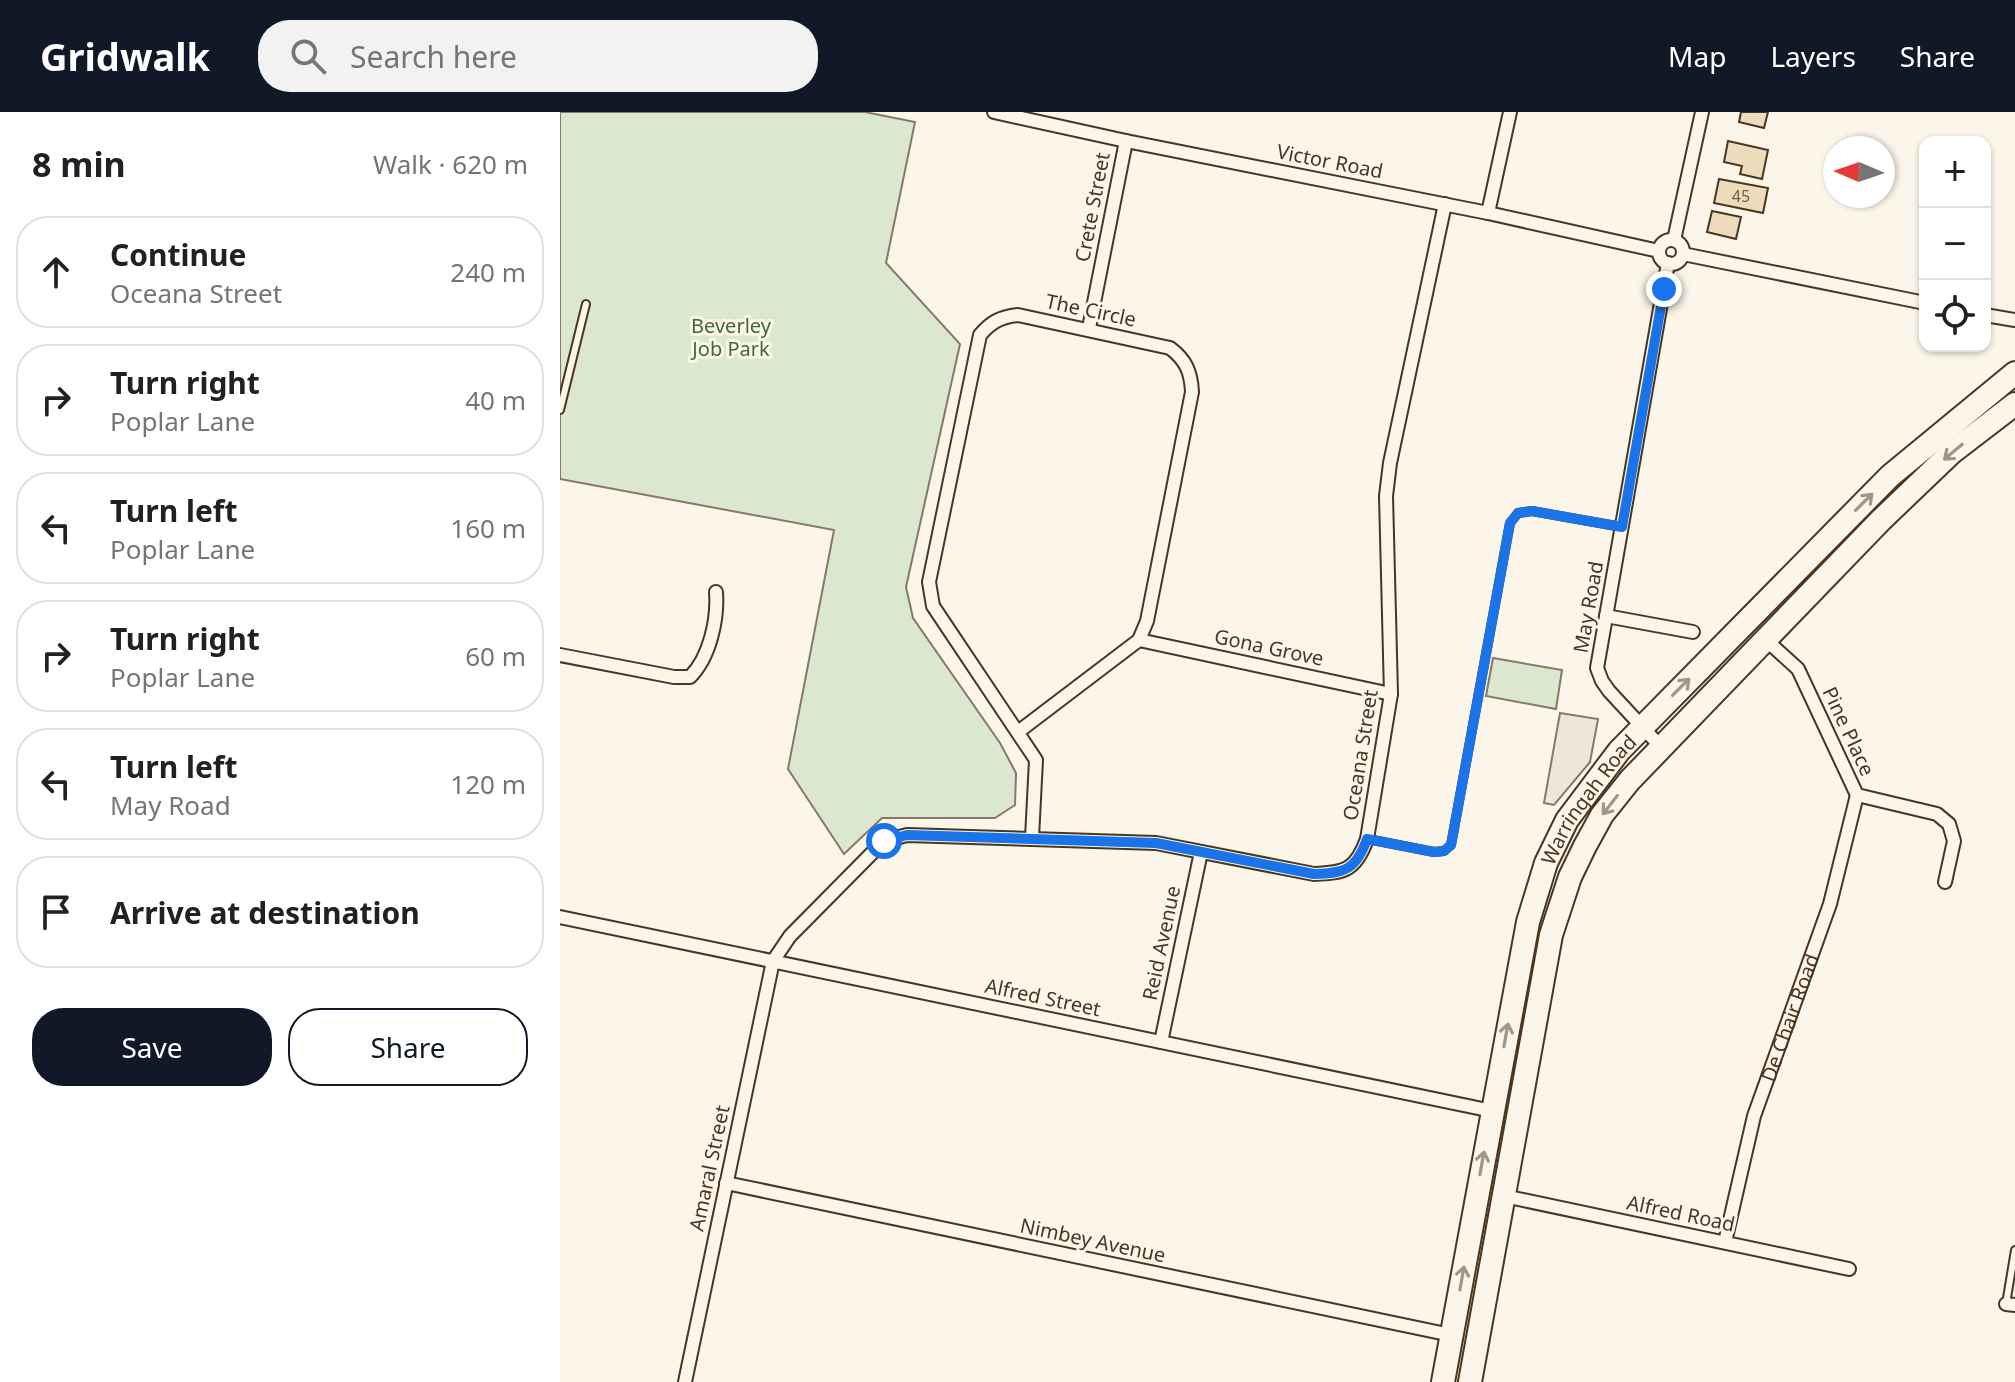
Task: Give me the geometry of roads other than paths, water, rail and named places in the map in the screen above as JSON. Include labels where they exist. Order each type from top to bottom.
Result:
[{"type":"highway","name":"Warringah Road","points":[[1443,1382],[1525,936],[1546,863],[1582,798],[1641,728],[1890,476],[2015,373]]},
{"type":"highway","name":"Warringah Road","points":[[1470,1382],[1551,935],[1570,877],[1602,815],[1660,746],[1764,638],[1951,453],[2015,404]]},
{"type":"highway","points":[[1747,621],[1764,638]]},
{"type":"street","name":"Victor Road","points":[[994,112],[1046,117],[1126,141],[1445,204],[1659,251]]},
{"type":"street","points":[[1488,213],[1510,112]]},
{"type":"street","points":[[1674,240],[1702,112]]},
{"type":"street","name":"Crete Street","points":[[1089,328],[1126,141]]},
{"type":"street","name":"Oceana Street","points":[[773,961],[790,936],[889,838],[907,835],[1156,843],[1314,874],[1338,874],[1359,860],[1367,839],[1391,694],[1386,496],[1390,463],[1445,204]]},
{"type":"street","points":[[1674,240],[1681,244],[1683,254],[1678,262],[1668,263],[1660,258],[1659,251],[1663,242],[1674,240]]},
{"type":"street","points":[[1683,254],[1919,302]]},
{"type":"street","name":"May Road","points":[[1660,746],[1602,681],[1597,668],[1668,263]]},
{"type":"street","name":"The Circle","points":[[1032,838],[1036,760],[933,606],[929,582],[980,335],[989,324],[1003,316],[1018,315],[1089,328],[1170,348],[1184,358],[1191,376],[1192,392],[1147,621],[1139,640]]},
{"type":"street","points":[[1991,316],[2015,320]]},
{"type":"street","points":[[560,655],[674,677],[690,677],[699,668],[717,614],[716,592]]},
{"type":"street","points":[[1606,616],[1693,632]]},
{"type":"street","name":"Pine Place","points":[[1764,638],[1798,669],[1857,795],[1937,814],[1949,824],[1954,841],[1945,882]]},
{"type":"street","points":[[1018,732],[1139,640]]},
{"type":"street","name":"Gona Grove","points":[[1139,640],[1391,694]]},
{"type":"street","name":"De Chair Road","points":[[1725,1242],[1754,1116],[1830,904],[1857,795]]},
{"type":"street","name":"Reid Avenue","points":[[1161,1042],[1201,852]]},
{"type":"street","name":"Alfred Street","points":[[560,917],[1517,1116]]},
{"type":"street","name":"Amaral Street","points":[[685,1382],[773,961]]},
{"type":"street","name":"Nimbey Avenue","points":[[726,1183],[1451,1335]]},
{"type":"street","name":"Alfred Road","points":[[1504,1196],[1849,1269]]},
{"type":"lane","points":[[560,410],[586,304]]},
{"type":"lane","points":[[1367,839],[1434,852],[1444,851],[1451,845],[1510,523],[1518,513],[1532,511],[1622,527]]},
{"type":"lane","points":[[2010,1304],[2015,1250]]},
{"type":"park label","name":"Beverley Job Park","points":[[731,336]]}]
